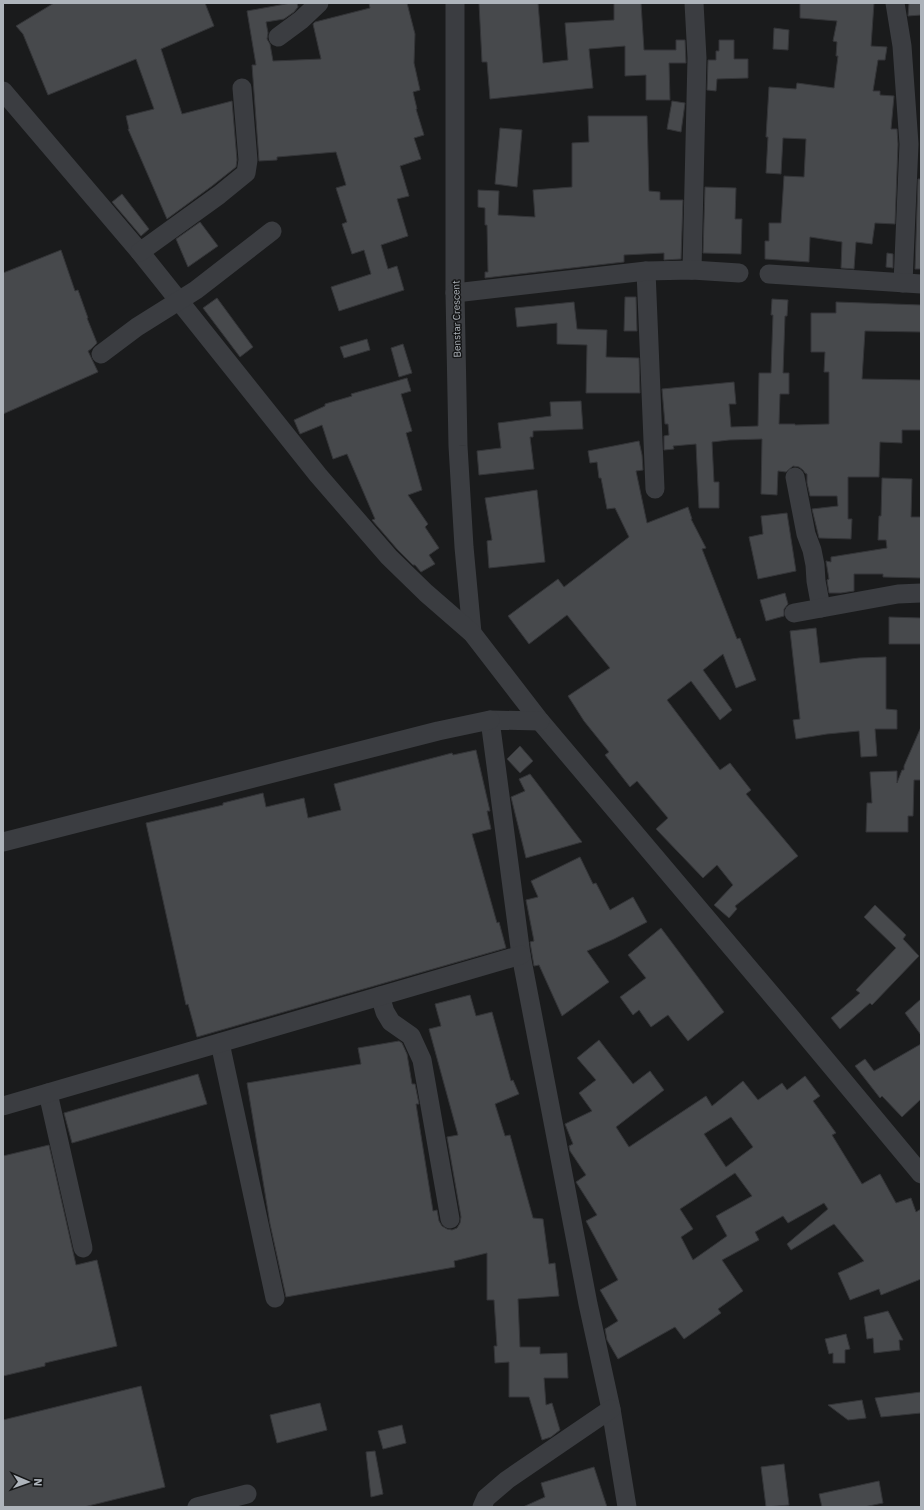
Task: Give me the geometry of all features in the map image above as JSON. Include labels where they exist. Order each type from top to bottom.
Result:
[{"type":"street","points":[[278,37],[301,20],[319,3]]},
{"type":"street","name":"Benstar Crescent","points":[[455,3],[455,293],[458,446],[472,634]]},
{"type":"street","points":[[692,270],[697,58],[694,3]]},
{"type":"street","points":[[769,274],[912,284],[909,144],[902,46],[896,3]]},
{"type":"street","points":[[140,252],[219,196],[246,173],[248,160],[242,88]]},
{"type":"street","points":[[3,91],[140,252],[178,302],[318,475],[389,557],[426,594],[472,634],[540,721],[921,1174]]},
{"type":"street","points":[[101,354],[137,327],[178,302],[272,231]]},
{"type":"street","points":[[455,293],[646,271],[692,270],[739,273]]},
{"type":"street","points":[[646,271],[655,489]]},
{"type":"street","points":[[795,477],[806,534],[812,550],[815,565],[816,581],[821,608]]},
{"type":"street","points":[[794,613],[898,594],[921,593]]},
{"type":"street","points":[[3,842],[438,731],[490,720],[540,721]]},
{"type":"street","points":[[490,720],[521,955],[588,1304],[611,1409],[627,1507]]},
{"type":"street","points":[[3,1106],[521,955]]},
{"type":"street","points":[[380,996],[385,1012],[391,1022],[411,1036],[422,1060],[450,1219]]},
{"type":"street","points":[[220,1043],[275,1298]]},
{"type":"street","points":[[48,1093],[83,1248]]},
{"type":"street","points":[[482,1507],[486,1498],[506,1480],[611,1409]]},
{"type":"street","points":[[196,1507],[247,1494]]},
{"type":"building","points":[[54,3],[205,3],[214,26],[161,49],[182,114],[232,101],[237,160],[236,167],[167,219],[128,129],[126,116],[154,109],[136,59],[48,95],[23,34],[16,26]]},
{"type":"building","points":[[297,3],[298,7],[294,12],[284,19],[266,22],[268,33],[267,39],[270,44],[273,61],[321,59],[313,24],[315,22],[370,8],[369,3],[407,3],[415,34],[414,63],[420,90],[413,92],[416,109],[424,135],[414,138],[421,159],[400,166],[409,196],[397,199],[408,236],[381,245],[388,269],[397,266],[404,290],[339,311],[331,287],[371,274],[364,250],[352,254],[342,224],[347,222],[336,188],[346,185],[336,152],[277,157],[277,160],[259,161],[252,65],[256,65],[247,11]]},
{"type":"building","points":[[479,3],[538,3],[543,63],[568,60],[565,23],[614,20],[614,3],[641,3],[644,50],[676,50],[676,40],[685,40],[686,63],[669,63],[670,100],[646,100],[646,75],[625,76],[625,46],[589,49],[593,88],[490,99],[487,62],[482,62]]},
{"type":"building","points":[[800,3],[874,3],[871,46],[887,47],[885,60],[878,60],[873,91],[880,91],[880,95],[894,96],[891,129],[897,129],[898,144],[895,224],[875,223],[872,244],[856,242],[854,269],[841,268],[842,242],[810,237],[809,262],[765,259],[765,241],[769,241],[769,223],[781,223],[784,176],[804,177],[806,139],[783,138],[781,174],[766,173],[768,137],[766,137],[769,87],[796,89],[797,83],[834,88],[838,56],[836,56],[837,42],[833,41],[837,21],[800,18]]},
{"type":"building","points":[[909,3],[921,3],[921,15],[908,16]]},
{"type":"building","points":[[774,28],[789,30],[788,50],[773,49]]},
{"type":"building","points":[[719,40],[734,40],[734,59],[748,59],[748,78],[717,79],[716,91],[707,90],[708,60],[716,60],[716,51],[719,51]]},
{"type":"building","points":[[672,101],[685,103],[681,132],[667,129]]},
{"type":"building","points":[[588,116],[647,116],[649,191],[660,192],[660,200],[683,200],[681,259],[664,260],[664,253],[624,255],[624,262],[485,278],[485,272],[488,272],[487,225],[485,225],[485,208],[478,207],[478,190],[499,191],[498,215],[535,217],[533,190],[572,187],[572,143],[589,142]]},
{"type":"building","points":[[500,128],[522,130],[517,187],[495,184]]},
{"type":"building","points":[[918,179],[921,179],[921,269],[915,269]]},
{"type":"building","points":[[705,187],[736,188],[735,219],[742,219],[741,254],[703,253]]},
{"type":"building","points":[[122,194],[149,229],[141,236],[112,202]]},
{"type":"building","points":[[200,222],[218,246],[188,267],[176,239]]},
{"type":"building","points":[[61,250],[75,291],[78,290],[97,343],[88,351],[98,372],[3,414],[3,273]]},
{"type":"building","points":[[887,253],[893,254],[893,268],[886,267]]},
{"type":"building","points":[[625,297],[636,297],[637,331],[624,331]]},
{"type":"building","points":[[217,298],[253,347],[240,357],[203,308]]},
{"type":"building","points":[[772,299],[788,300],[787,316],[785,316],[783,373],[789,373],[789,394],[780,394],[779,424],[795,425],[829,424],[829,372],[824,372],[825,352],[811,352],[811,313],[836,313],[836,302],[921,305],[921,332],[865,331],[862,379],[921,380],[921,430],[902,430],[902,443],[880,442],[879,477],[848,477],[848,519],[852,519],[851,539],[819,538],[812,509],[838,506],[837,496],[810,496],[807,483],[807,474],[799,467],[793,466],[786,472],[778,471],[777,495],[761,494],[762,439],[712,442],[714,482],[719,482],[719,508],[699,508],[696,444],[673,446],[674,449],[664,450],[664,436],[669,435],[668,424],[665,424],[662,389],[734,382],[736,404],[729,404],[731,427],[758,426],[759,373],[771,373],[773,315],[771,315]]},
{"type":"building","points":[[574,302],[577,329],[607,330],[606,357],[639,358],[640,393],[586,393],[587,345],[557,344],[557,323],[517,327],[515,308]]},
{"type":"building","points":[[367,339],[370,350],[344,358],[340,347]]},
{"type":"building","points":[[403,344],[412,373],[399,377],[391,348]]},
{"type":"building","points":[[407,378],[411,391],[401,394],[412,431],[406,433],[422,490],[408,495],[428,524],[425,527],[439,548],[429,555],[435,564],[421,572],[397,549],[372,520],[375,519],[347,454],[333,459],[322,425],[300,434],[294,420],[325,406],[325,404],[352,396],[351,394]]},
{"type":"building","points":[[581,401],[583,429],[533,431],[533,437],[530,437],[534,469],[479,475],[477,451],[501,448],[498,423],[551,416],[550,402]]},
{"type":"building","points":[[639,441],[643,470],[636,471],[647,523],[688,507],[691,519],[706,548],[702,549],[737,639],[740,638],[756,680],[736,688],[723,654],[703,670],[732,710],[720,720],[691,681],[667,700],[720,770],[730,763],[751,790],[746,794],[798,856],[735,906],[737,909],[729,918],[714,905],[733,885],[717,865],[703,878],[656,829],[668,818],[637,781],[630,787],[605,755],[609,752],[584,721],[568,696],[610,668],[567,615],[529,644],[508,616],[558,579],[564,587],[629,537],[615,508],[607,509],[601,478],[599,478],[597,462],[590,463],[588,451]]},
{"type":"building","points":[[882,478],[912,479],[911,517],[921,517],[921,578],[883,577],[883,574],[854,574],[854,591],[829,593],[827,580],[829,579],[826,561],[831,562],[831,557],[887,548],[886,540],[878,540],[879,516],[881,516]]},
{"type":"building","points":[[537,490],[545,562],[489,568],[487,541],[492,540],[485,498]]},
{"type":"building","points":[[787,513],[796,571],[758,579],[749,537],[763,534],[761,516]]},
{"type":"building","points":[[785,593],[788,604],[784,609],[784,616],[766,621],[760,600]]},
{"type":"building","points":[[889,617],[921,618],[921,644],[889,644]]},
{"type":"building","points":[[816,628],[820,663],[859,658],[886,657],[886,709],[897,710],[897,729],[875,729],[877,756],[861,757],[859,731],[796,739],[793,720],[800,719],[790,631]]},
{"type":"building","points":[[921,727],[921,780],[914,780],[913,816],[908,816],[908,832],[866,832],[867,803],[872,803],[870,772],[897,771],[897,783],[902,770],[904,770],[904,766]]},
{"type":"building","points":[[520,746],[533,761],[520,773],[507,759]]},
{"type":"building","points":[[476,750],[490,811],[487,811],[491,829],[472,834],[497,923],[499,922],[506,948],[197,1037],[188,1004],[186,1005],[146,823],[223,805],[223,803],[263,793],[266,807],[304,798],[308,818],[341,810],[334,784],[452,753],[453,755]]},
{"type":"building","points":[[530,774],[582,842],[526,858],[511,797],[525,791],[519,779]]},
{"type":"building","points":[[580,857],[593,884],[596,883],[610,910],[633,897],[647,922],[587,951],[609,982],[562,1016],[539,965],[534,966],[530,942],[534,941],[526,900],[538,897],[531,881]]},
{"type":"building","points":[[875,905],[906,935],[903,939],[919,956],[872,1005],[870,1003],[840,1029],[831,1018],[860,993],[856,990],[896,948],[864,917]]},
{"type":"building","points":[[661,928],[724,1012],[688,1041],[668,1015],[651,1027],[639,1010],[633,1015],[620,997],[646,978],[628,955]]},
{"type":"building","points":[[470,995],[476,1016],[492,1012],[511,1081],[513,1080],[519,1094],[495,1104],[505,1136],[510,1135],[533,1218],[543,1219],[549,1264],[555,1263],[559,1296],[518,1299],[520,1347],[540,1347],[540,1354],[567,1353],[568,1378],[544,1378],[546,1405],[552,1403],[560,1430],[551,1437],[542,1440],[529,1397],[509,1397],[509,1362],[495,1363],[494,1346],[497,1346],[494,1300],[487,1300],[487,1253],[454,1261],[455,1267],[286,1297],[270,1224],[247,1083],[361,1064],[358,1048],[399,1041],[402,1043],[407,1054],[412,1084],[415,1084],[419,1104],[416,1104],[433,1211],[437,1210],[439,1221],[442,1226],[452,1230],[457,1228],[461,1217],[447,1137],[458,1135],[429,1029],[441,1026],[435,1004]]},
{"type":"building","points":[[921,999],[921,1035],[905,1013]]},
{"type":"building","points":[[599,1040],[633,1084],[650,1071],[664,1090],[616,1127],[629,1147],[706,1096],[712,1106],[743,1081],[758,1100],[782,1083],[787,1090],[805,1076],[820,1096],[813,1101],[836,1133],[832,1135],[862,1184],[880,1174],[896,1203],[911,1198],[916,1212],[921,1209],[921,1279],[881,1295],[879,1289],[850,1300],[838,1273],[864,1261],[834,1224],[791,1250],[787,1244],[828,1209],[824,1203],[788,1223],[783,1216],[755,1232],[759,1240],[722,1260],[743,1291],[718,1309],[721,1313],[684,1339],[675,1327],[618,1359],[607,1340],[605,1329],[618,1321],[600,1290],[618,1280],[586,1221],[597,1215],[576,1182],[586,1175],[570,1151],[569,1146],[573,1144],[565,1124],[592,1111],[579,1093],[596,1080],[577,1058]],"holes":[[[731,1117],[753,1147],[726,1167],[704,1134]],[[735,1173],[752,1196],[716,1216],[727,1236],[693,1260],[681,1237],[693,1229],[680,1209]]]},
{"type":"building","points":[[921,1044],[921,1099],[902,1117],[882,1096],[880,1098],[855,1066],[865,1059],[874,1071]]},
{"type":"building","points":[[198,1074],[207,1104],[72,1143],[64,1113]]},
{"type":"building","points":[[49,1145],[76,1265],[97,1260],[117,1346],[45,1363],[45,1366],[3,1376],[3,1156]]},
{"type":"building","points":[[888,1311],[903,1340],[899,1340],[900,1350],[874,1353],[873,1338],[867,1339],[864,1317]]},
{"type":"building","points":[[846,1334],[850,1349],[845,1350],[845,1363],[833,1363],[833,1353],[829,1354],[825,1339]]},
{"type":"building","points":[[141,1386],[165,1487],[84,1507],[3,1507],[3,1420]]},
{"type":"building","points":[[921,1392],[921,1413],[881,1417],[875,1398]]},
{"type":"building","points":[[862,1400],[866,1418],[848,1420],[828,1405]]},
{"type":"building","points":[[320,1403],[327,1430],[277,1443],[270,1415]]},
{"type":"building","points":[[402,1425],[406,1443],[383,1449],[378,1431]]},
{"type":"building","points":[[375,1451],[383,1494],[371,1497],[366,1452]]},
{"type":"building","points":[[784,1464],[789,1505],[766,1507],[761,1467]]},
{"type":"building","points":[[594,1467],[607,1507],[523,1507],[545,1497],[541,1483]]},
{"type":"building","points":[[879,1481],[883,1503],[864,1507],[822,1507],[819,1494]]}]
